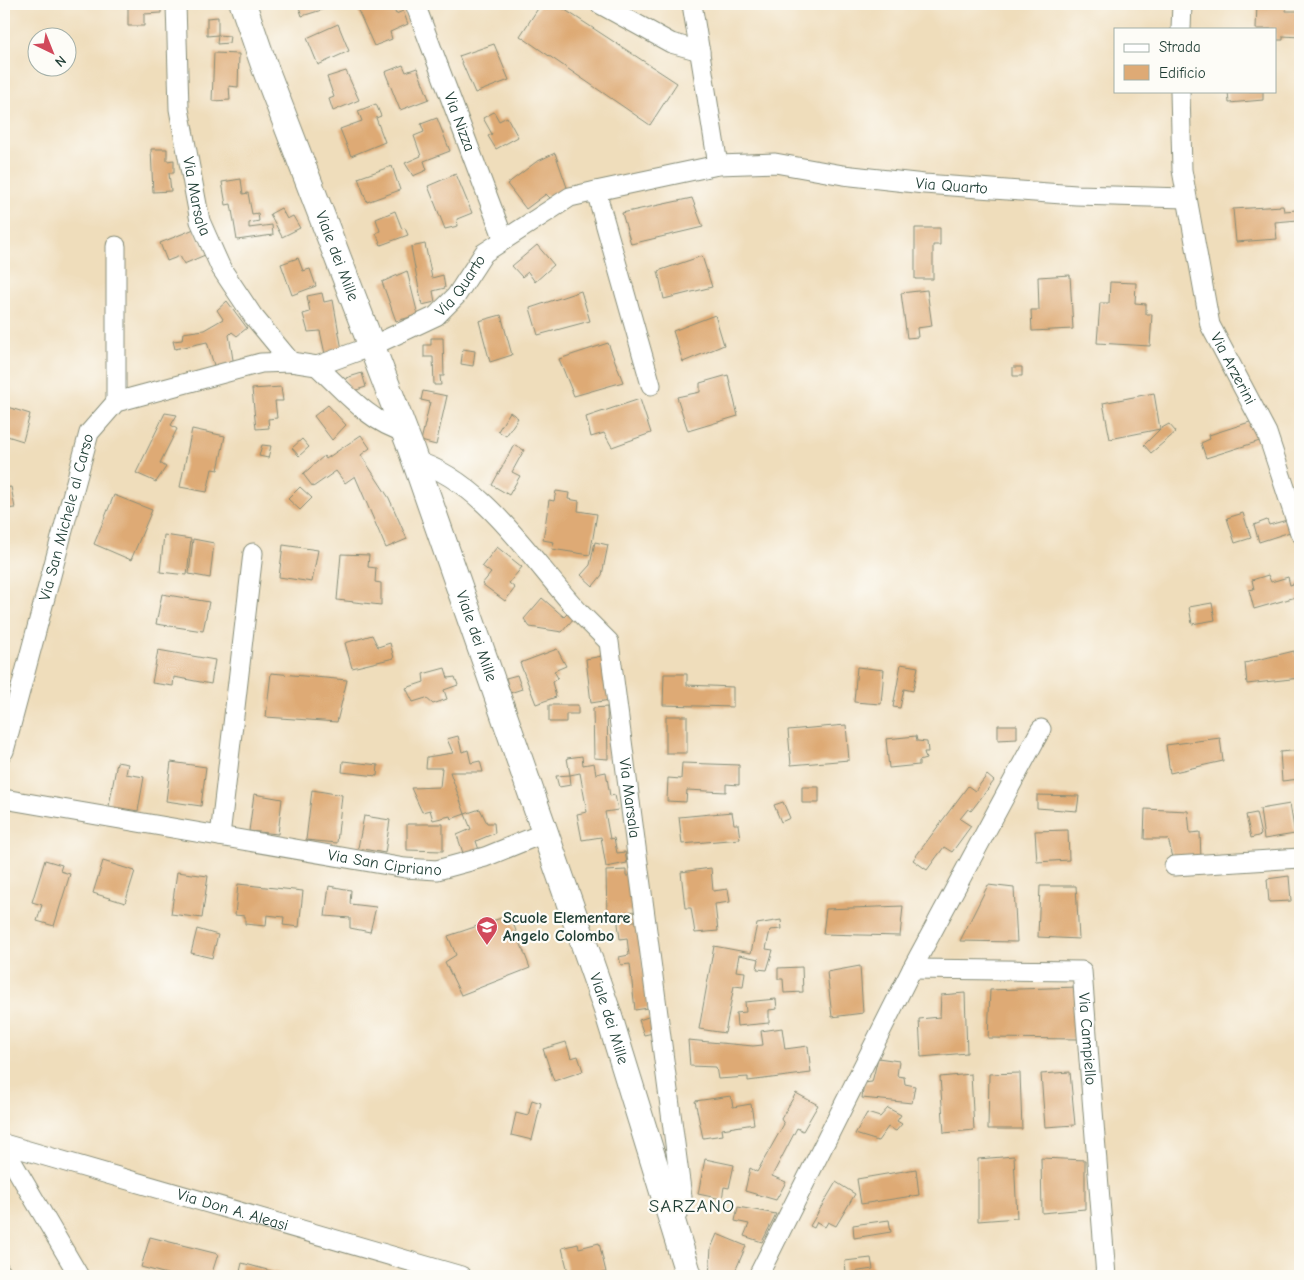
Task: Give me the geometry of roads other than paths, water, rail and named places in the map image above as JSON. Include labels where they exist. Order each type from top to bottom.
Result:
[{"type":"main road","name":"Viale dei Mille","points":[[243,4],[265,68],[405,432],[607,1010],[689,1276]]},
{"type":"street","name":"Via Marsala","points":[[176,4],[179,109],[200,221],[221,268],[253,316],[291,362]]},
{"type":"street","name":"Via Nizza","points":[[416,4],[504,240]]},
{"type":"street","points":[[600,4],[671,43],[700,51]]},
{"type":"street","points":[[692,4],[718,165]]},
{"type":"street","points":[[1181,28],[1182,4]]},
{"type":"street","name":"Via Arzerini","points":[[1180,92],[1182,170],[1210,325],[1267,433],[1300,533]]},
{"type":"street","name":"Via Quarto","points":[[372,346],[436,316],[456,296],[484,253],[570,197],[718,165],[775,163],[843,175],[924,184],[1076,195],[1186,198]]},
{"type":"street","points":[[596,191],[651,385]]},
{"type":"street","points":[[116,246],[116,402],[261,363],[291,362],[317,366],[372,346]]},
{"type":"street","points":[[317,366],[371,415],[389,428],[405,432]]},
{"type":"street","name":"Via San Michele al Carso","points":[[4,751],[89,433],[116,402]]},
{"type":"street","name":"Via Marsala","points":[[415,461],[448,474],[500,518],[579,612],[609,642],[682,1197],[680,1210],[672,1220]]},
{"type":"street","points":[[220,836],[253,553]]},
{"type":"street","points":[[758,1276],[912,969],[1041,729]]},
{"type":"street","name":"Via San Cipriano","points":[[4,799],[405,868],[437,870],[485,857],[544,833]]},
{"type":"street","points":[[1174,866],[1300,858]]},
{"type":"street","name":"Via Campiello","points":[[912,969],[1082,971],[1106,1276]]},
{"type":"street","name":"Via Don A. Aleasi","points":[[4,1144],[461,1276]]},
{"type":"street","points":[[4,1148],[79,1276]]},
{"type":"place","name":"Scuole Elementare Angelo Colombo","points":[[487,946]]},
{"type":"district","name":"SARZANO","points":[[692,1206]]}]
